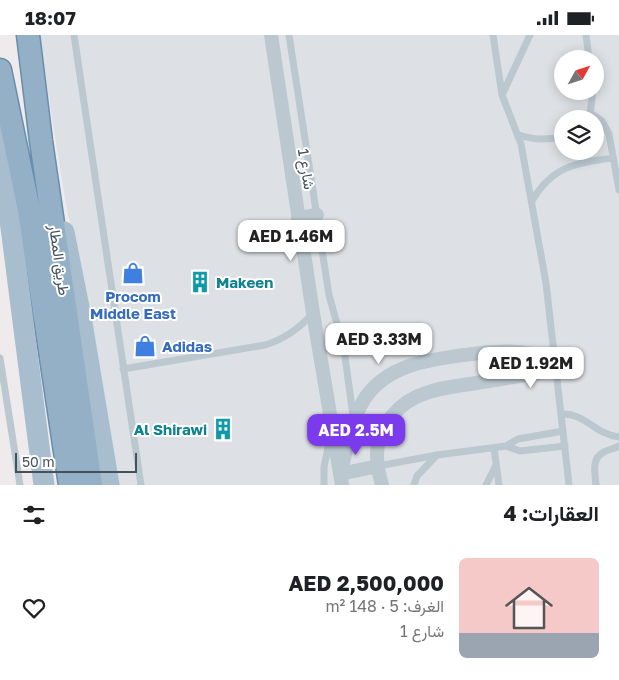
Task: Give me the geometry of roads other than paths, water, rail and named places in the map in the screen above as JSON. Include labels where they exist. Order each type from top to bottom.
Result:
[{"type":"highway","name":"طريق المطار","points":[[28,35],[91,485]]},
{"type":"highway","name":"طريق المطار","points":[[0,70],[29,210],[70,485]]},
{"type":"main road","points":[[8,116],[6,144],[10,219],[44,485]]},
{"type":"main road","points":[[42,141],[56,189],[81,317],[109,485]]},
{"type":"street","name":"شارع 1","points":[[271,35],[298,218],[341,480]]},
{"type":"street","points":[[298,218],[317,215]]},
{"type":"street","points":[[341,480],[354,421],[365,399],[378,384],[394,372],[412,364],[431,359],[512,350],[540,355],[555,365]]},
{"type":"street","points":[[382,485],[377,453],[383,430],[396,411],[417,396],[440,389],[555,365]]},
{"type":"street","points":[[341,480],[378,466]]},
{"type":"lane","points":[[74,35],[141,485]]},
{"type":"lane","points":[[289,35],[329,295],[344,349],[354,421]]},
{"type":"lane","points":[[493,35],[502,95],[519,135],[546,283],[569,485]]},
{"type":"lane","points":[[502,95],[530,35]]},
{"type":"lane","points":[[586,35],[588,50]]},
{"type":"lane","points":[[604,123],[607,127],[619,190]]},
{"type":"lane","points":[[519,135],[533,140],[554,138]]},
{"type":"lane","points":[[532,202],[546,182],[566,167],[577,163],[613,158]]},
{"type":"lane","points":[[123,369],[279,341],[303,325],[313,313]]},
{"type":"lane","points":[[0,358],[20,485]]},
{"type":"lane","points":[[561,414],[576,415],[597,430],[619,437]]},
{"type":"lane","points":[[324,485],[324,467],[332,427]]},
{"type":"lane","points":[[506,447],[513,440],[563,431]]},
{"type":"lane","points":[[378,466],[438,455],[494,448],[506,447],[520,451],[565,445]]},
{"type":"lane","points":[[596,485],[595,466],[598,457],[605,451],[619,446]]},
{"type":"lane","points":[[494,448],[499,485]]},
{"type":"lane","points":[[414,485],[417,476],[438,455]]},
{"type":"lane","points":[[486,485],[496,465]]},
{"type":"place","name":"Procom Middle East","points":[[133,273]]},
{"type":"place","name":"Makeen","points":[[200,282]]},
{"type":"place","name":"Adidas","points":[[145,346]]},
{"type":"place","name":"Al Shirawi","points":[[223,429]]}]
